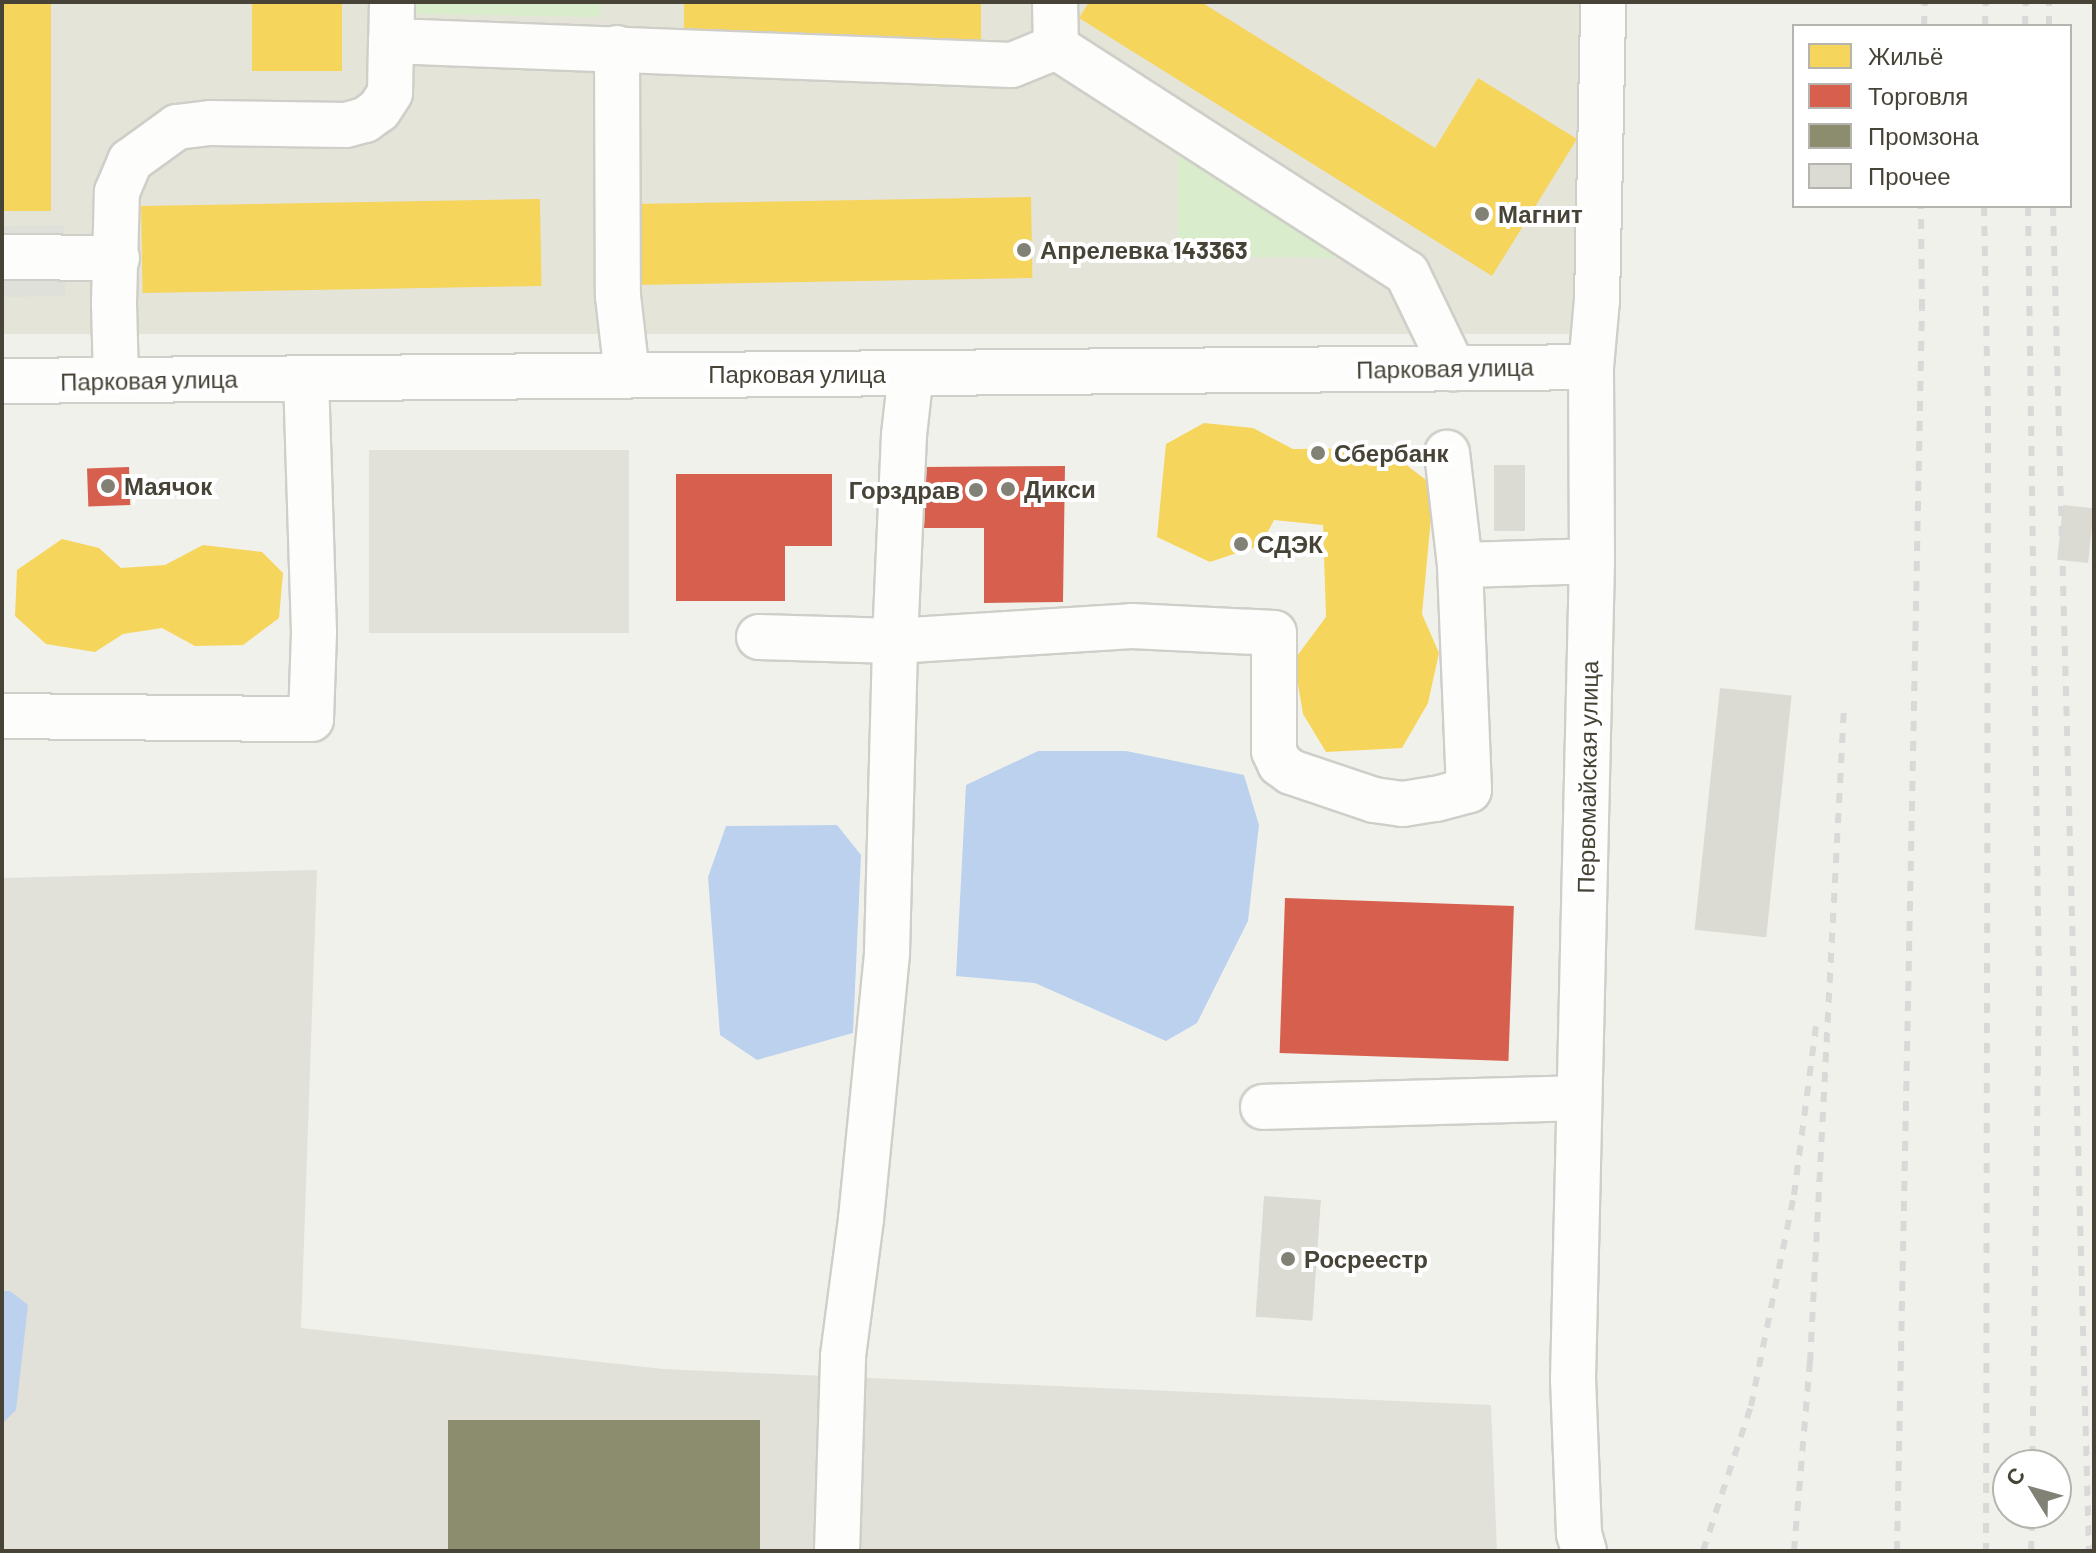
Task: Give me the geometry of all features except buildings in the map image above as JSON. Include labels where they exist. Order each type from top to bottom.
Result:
[{"type":"street","points":[[1055,2],[1056,47]]},
{"type":"street","name":"Первомайская улица","points":[[1584,1551],[1579,1534],[1573,1380],[1592,561],[1591,367],[1597,300],[1603,2]]},
{"type":"street","points":[[116,380],[114,303],[117,192],[130,161],[177,127],[210,123],[346,125],[365,120],[379,110],[390,93],[392,22],[671,54],[1012,65],[1056,47]]},
{"type":"street","points":[[1056,47],[1407,273],[1453,368]]},
{"type":"street","points":[[617,48],[618,296],[627,375]]},
{"type":"street","points":[[2,257],[117,258]]},
{"type":"street","name":"Парковая улица","points":[[2,381],[1591,367]]},
{"type":"street","points":[[837,1551],[842,1377],[887,952],[895,641],[904,435],[911,373]]},
{"type":"street","points":[[2,716],[311,719],[313,616],[306,378]]},
{"type":"street","points":[[759,637],[895,641],[1132,626],[1274,633],[1274,751],[1280,764],[1291,772],[1374,800],[1403,804],[1469,790],[1460,565],[1447,453]]},
{"type":"street","points":[[1460,565],[1592,561]]},
{"type":"street","points":[[1263,1107],[1579,1098]]},
{"type":"shaded area","points":[[2,2],[1580,2],[1580,334],[2,334]]},
{"type":"shaded area","points":[[64,225],[65,296],[3,297],[2,226]]},
{"type":"shaded area","points":[[369,450],[629,450],[629,633],[369,633]]},
{"type":"shaded area","points":[[317,870],[301,1328],[663,1369],[1491,1405],[1497,1551],[2,1551],[2,878]]},
{"type":"green space","points":[[417,2],[601,2],[601,17],[417,14]]},
{"type":"green space","points":[[1178,134],[1370,258],[1178,256]]},
{"type":"water","points":[[1038,751],[1126,751],[1244,775],[1259,825],[1248,921],[1197,1023],[1166,1041],[1035,983],[956,976],[966,785]]},
{"type":"water","points":[[837,825],[861,855],[853,1033],[757,1060],[720,1035],[708,877],[726,826]]},
{"type":"water","points":[[2,1291],[10,1291],[28,1305],[16,1410],[2,1424]]},
{"type":"railway","points":[[1924,24],[1925,2]]},
{"type":"railway","points":[[1985,24],[1986,2]]},
{"type":"railway","points":[[2025,24],[2026,2]]},
{"type":"railway","points":[[2049,2],[2049,24]]},
{"type":"railway","points":[[1897,1551],[1922,309],[1921,208]]},
{"type":"railway","points":[[1984,208],[1988,423],[1986,1551]]},
{"type":"railway","points":[[2028,208],[2039,986],[2032,1449]]},
{"type":"railway","points":[[2053,208],[2089,1551]]},
{"type":"railway","points":[[1794,1551],[1810,1362],[1844,706]]},
{"type":"railway","points":[[1703,1551],[1751,1406],[1794,1195],[1816,1025]]},
{"type":"railway","points":[[2031,1551],[2032,1529]]},
{"type":"place","name":"Магнит","points":[[1482,214]]},
{"type":"place","name":"Апрелевка 143363","points":[[1024,250]]},
{"type":"place","name":"Сбербанк","points":[[1318,453]]},
{"type":"place","name":"Маячок","points":[[108,486]]},
{"type":"place","name":"Дикси","points":[[1008,489]]},
{"type":"place","name":"Горздрав","points":[[976,490]]},
{"type":"place","name":"СДЭК","points":[[1241,544]]},
{"type":"place","name":"Росреестр","points":[[1288,1259]]}]
